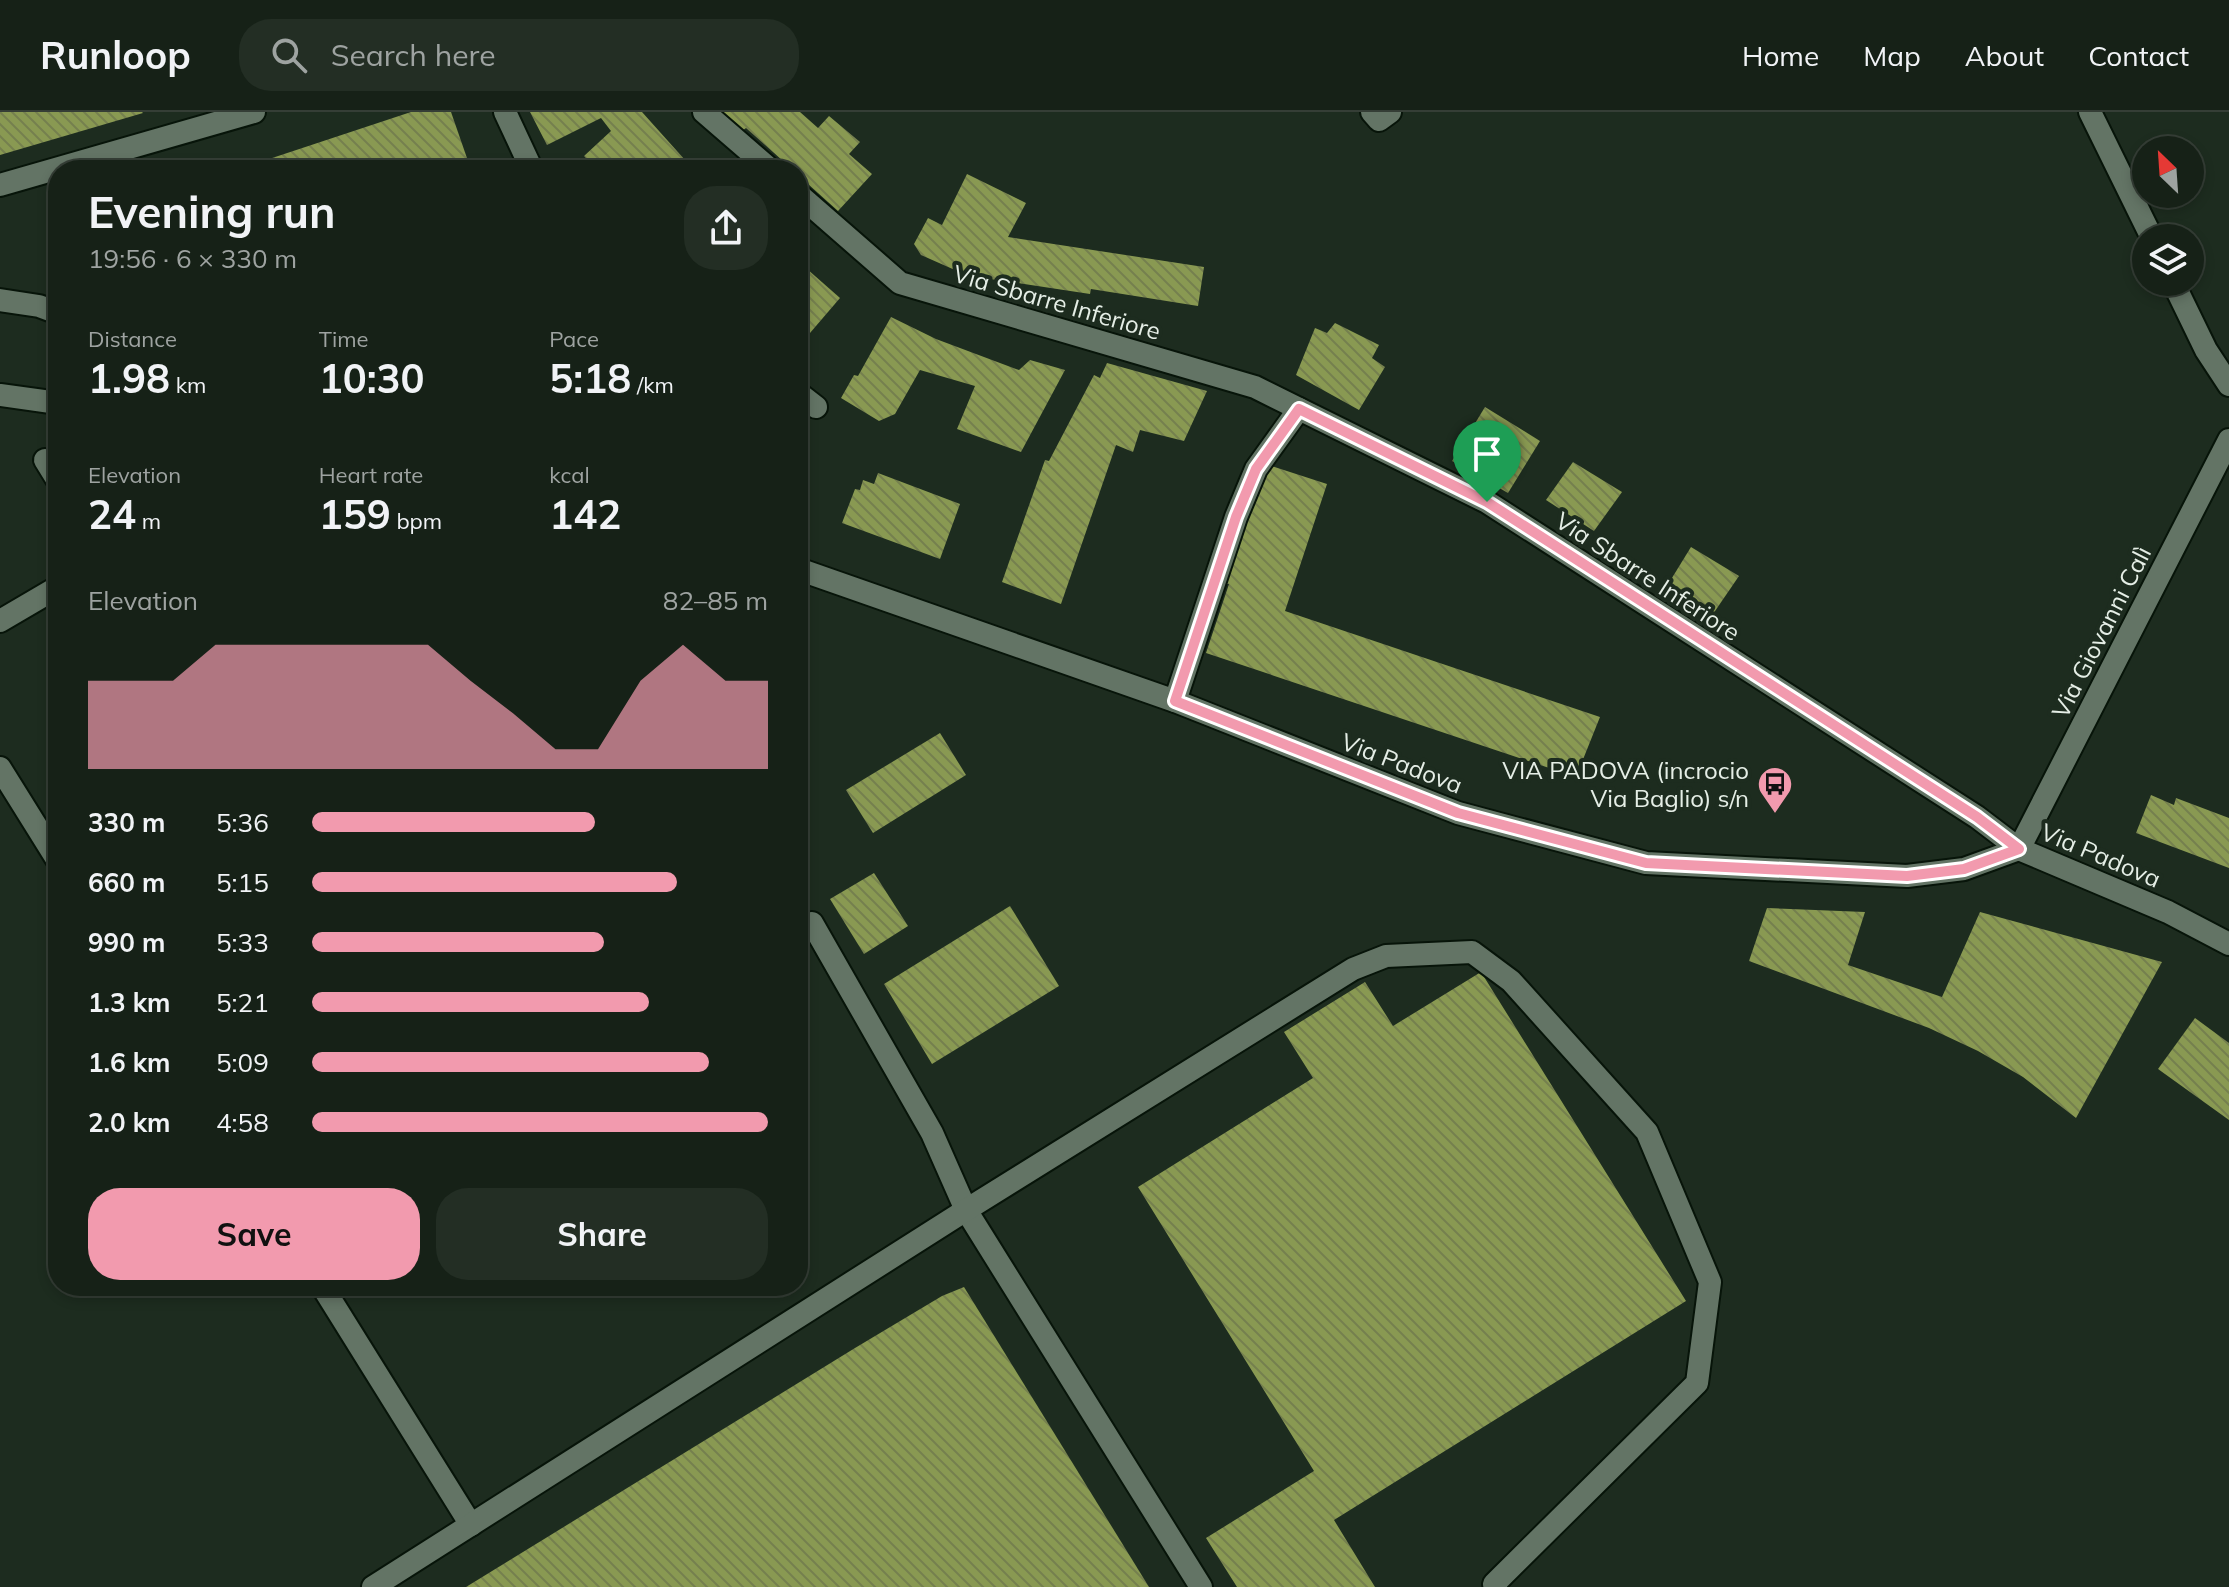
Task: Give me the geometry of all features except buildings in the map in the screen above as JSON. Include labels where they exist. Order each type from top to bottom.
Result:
[{"type":"street","points":[[87,160],[254,112]]},
{"type":"street","points":[[505,112],[527,160]]},
{"type":"street","points":[[704,112],[759,160]]},
{"type":"street","points":[[1372,112],[1379,120],[1390,112]]},
{"type":"street","points":[[2090,112],[2145,224]]},
{"type":"street","points":[[0,185],[48,171]]},
{"type":"street","name":"Via Sbarre Inferiore","points":[[808,203],[900,283],[1255,387],[1487,502],[1977,817],[2019,849]]},
{"type":"street","points":[[2180,296],[2206,350],[2229,385]]},
{"type":"street","points":[[0,300],[48,309]]},
{"type":"street","points":[[0,395],[48,402]]},
{"type":"street","points":[[808,401],[816,407]]},
{"type":"street","points":[[1175,701],[1236,517],[1256,469],[1299,409]]},
{"type":"street","name":"Via Giovanni Calì","points":[[2019,849],[2229,440]]},
{"type":"street","points":[[45,460],[48,465]]},
{"type":"street","name":"Via Padova","points":[[808,573],[1175,701],[1458,813],[1646,863],[1907,876],[1964,869],[2019,849],[2168,912],[2229,944]]},
{"type":"street","points":[[0,621],[48,593]]},
{"type":"street","points":[[0,768],[48,845]]},
{"type":"street","points":[[812,923],[932,1133],[966,1210],[1201,1587]]},
{"type":"street","points":[[373,1587],[966,1210],[1353,969],[1386,956],[1472,952],[1511,981],[1647,1132],[1710,1282],[1697,1383],[1494,1584],[1496,1587]]},
{"type":"street","points":[[328,1296],[471,1525]]},
{"type":"place","name":"VIA PADOVA (incrocio Via Baglio) s/n","points":[[1775,815]]},
{"type":"route","points":[[1299,409],[1487,502],[1613,586],[1977,817],[2019,849],[1964,869],[1907,876],[1646,863],[1458,813],[1175,701],[1236,517],[1256,469],[1299,409]]}]
